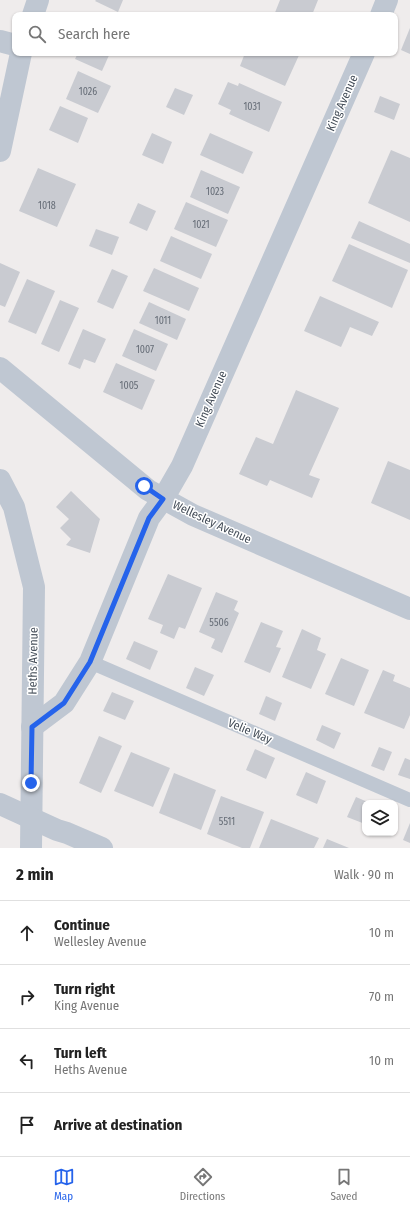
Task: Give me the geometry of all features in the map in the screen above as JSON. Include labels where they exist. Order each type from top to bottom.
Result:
[{"type":"street","points":[[34,12],[38,0]]},
{"type":"street","points":[[382,12],[387,0]]},
{"type":"street","points":[[0,41],[12,44]]},
{"type":"street","points":[[0,151],[20,56]]},
{"type":"street","name":"King Avenue","points":[[32,727],[64,703],[90,662],[149,518],[163,499],[182,466],[363,56]]},
{"type":"street","name":"Wellesley Avenue","points":[[0,368],[148,490],[163,499],[193,516],[410,609]]},
{"type":"street","name":"Heths Avenue","points":[[0,480],[14,507],[34,587],[31,848]]},
{"type":"street","points":[[0,804],[57,830],[102,848]]},
{"type":"lane","name":"Velie Way","points":[[90,662],[410,800]]},
{"type":"building","points":[[123,0],[118,12],[95,1]]},
{"type":"building","points":[[280,0],[318,0],[313,12],[275,12]]},
{"type":"building","points":[[410,28],[410,54],[401,50]]},
{"type":"building","points":[[76,56],[109,56],[102,71],[75,59]]},
{"type":"building","points":[[244,56],[299,56],[285,86],[240,66]]},
{"type":"building","points":[[78,71],[111,86],[98,113],[66,99]]},
{"type":"building","points":[[228,82],[238,86],[239,83],[282,102],[269,132],[229,114],[231,110],[218,104]]},
{"type":"building","points":[[175,88],[193,95],[184,115],[166,107]]},
{"type":"building","points":[[380,96],[400,104],[394,120],[374,112]]},
{"type":"building","points":[[60,106],[88,118],[78,143],[49,130]]},
{"type":"building","points":[[152,133],[172,142],[163,164],[142,155]]},
{"type":"building","points":[[210,133],[253,152],[243,174],[200,155]]},
{"type":"building","points":[[391,150],[410,158],[410,222],[368,203]]},
{"type":"building","points":[[38,168],[76,184],[57,227],[19,211]]},
{"type":"building","points":[[201,170],[240,187],[228,214],[190,197]]},
{"type":"building","points":[[186,202],[228,220],[216,247],[174,229]]},
{"type":"building","points":[[138,203],[156,211],[147,231],[129,223]]},
{"type":"building","points":[[359,221],[410,244],[410,263],[351,238]]},
{"type":"building","points":[[96,229],[119,237],[112,255],[89,246]]},
{"type":"building","points":[[171,236],[212,254],[201,279],[160,261]]},
{"type":"building","points":[[349,244],[408,270],[392,308],[332,281]]},
{"type":"building","points":[[0,263],[20,272],[5,307],[0,305]]},
{"type":"building","points":[[154,268],[199,288],[189,311],[143,291]]},
{"type":"building","points":[[112,269],[128,276],[113,309],[97,302]]},
{"type":"building","points":[[27,279],[55,291],[36,334],[8,322]]},
{"type":"building","points":[[320,296],[379,322],[372,336],[350,327],[341,347],[304,331]]},
{"type":"building","points":[[60,300],[79,308],[59,352],[41,344]]},
{"type":"building","points":[[149,302],[186,319],[177,340],[139,323]]},
{"type":"building","points":[[83,329],[106,339],[95,363],[84,359],[80,369],[68,364]]},
{"type":"building","points":[[134,329],[168,344],[156,371],[122,356]]},
{"type":"building","points":[[116,363],[155,380],[142,410],[103,392]]},
{"type":"building","points":[[296,390],[339,408],[309,475],[320,479],[312,498],[270,480],[267,486],[239,474],[256,437],[273,444]]},
{"type":"building","points":[[388,461],[410,470],[410,520],[371,503]]},
{"type":"building","points":[[71,491],[100,519],[90,553],[66,545],[71,539],[60,528],[69,519],[56,507]]},
{"type":"building","points":[[168,574],[202,588],[185,629],[179,627],[174,639],[160,633],[163,625],[148,619]]},
{"type":"building","points":[[216,592],[238,601],[234,610],[239,613],[222,653],[211,648],[215,639],[199,632]]},
{"type":"building","points":[[261,622],[283,631],[276,647],[281,648],[270,673],[244,662]]},
{"type":"building","points":[[302,629],[321,638],[317,650],[326,654],[311,689],[282,677]]},
{"type":"building","points":[[134,641],[158,651],[150,670],[126,659]]},
{"type":"building","points":[[341,658],[369,670],[354,706],[325,694]]},
{"type":"building","points":[[195,667],[214,675],[204,696],[186,688]]},
{"type":"building","points":[[383,670],[395,675],[393,681],[410,688],[410,715],[404,729],[364,713]]},
{"type":"building","points":[[112,692],[134,701],[125,720],[103,711]]},
{"type":"building","points":[[266,696],[282,703],[275,721],[259,714]]},
{"type":"building","points":[[322,725],[341,733],[334,749],[316,740]]},
{"type":"building","points":[[99,736],[122,746],[101,793],[79,783]]},
{"type":"building","points":[[379,747],[392,752],[384,771],[371,766]]},
{"type":"building","points":[[255,749],[275,758],[266,779],[246,770]]},
{"type":"building","points":[[131,752],[170,768],[153,807],[114,791]]},
{"type":"building","points":[[405,758],[410,760],[410,779],[398,775]]},
{"type":"building","points":[[306,772],[326,781],[317,804],[296,795]]},
{"type":"building","points":[[174,773],[216,790],[201,830],[159,813]]},
{"type":"building","points":[[221,796],[264,812],[250,848],[242,848],[207,834]]},
{"type":"building","points":[[356,797],[363,800],[362,823],[347,817]]},
{"type":"building","points":[[271,819],[319,838],[314,848],[259,848]]},
{"type":"building","points":[[410,823],[410,843],[403,840]]},
{"type":"building","points":[[327,839],[349,848],[323,848]]},
{"type":"route","points":[[31,783],[32,727],[64,703],[90,662],[149,518],[163,499],[144,486]]}]
